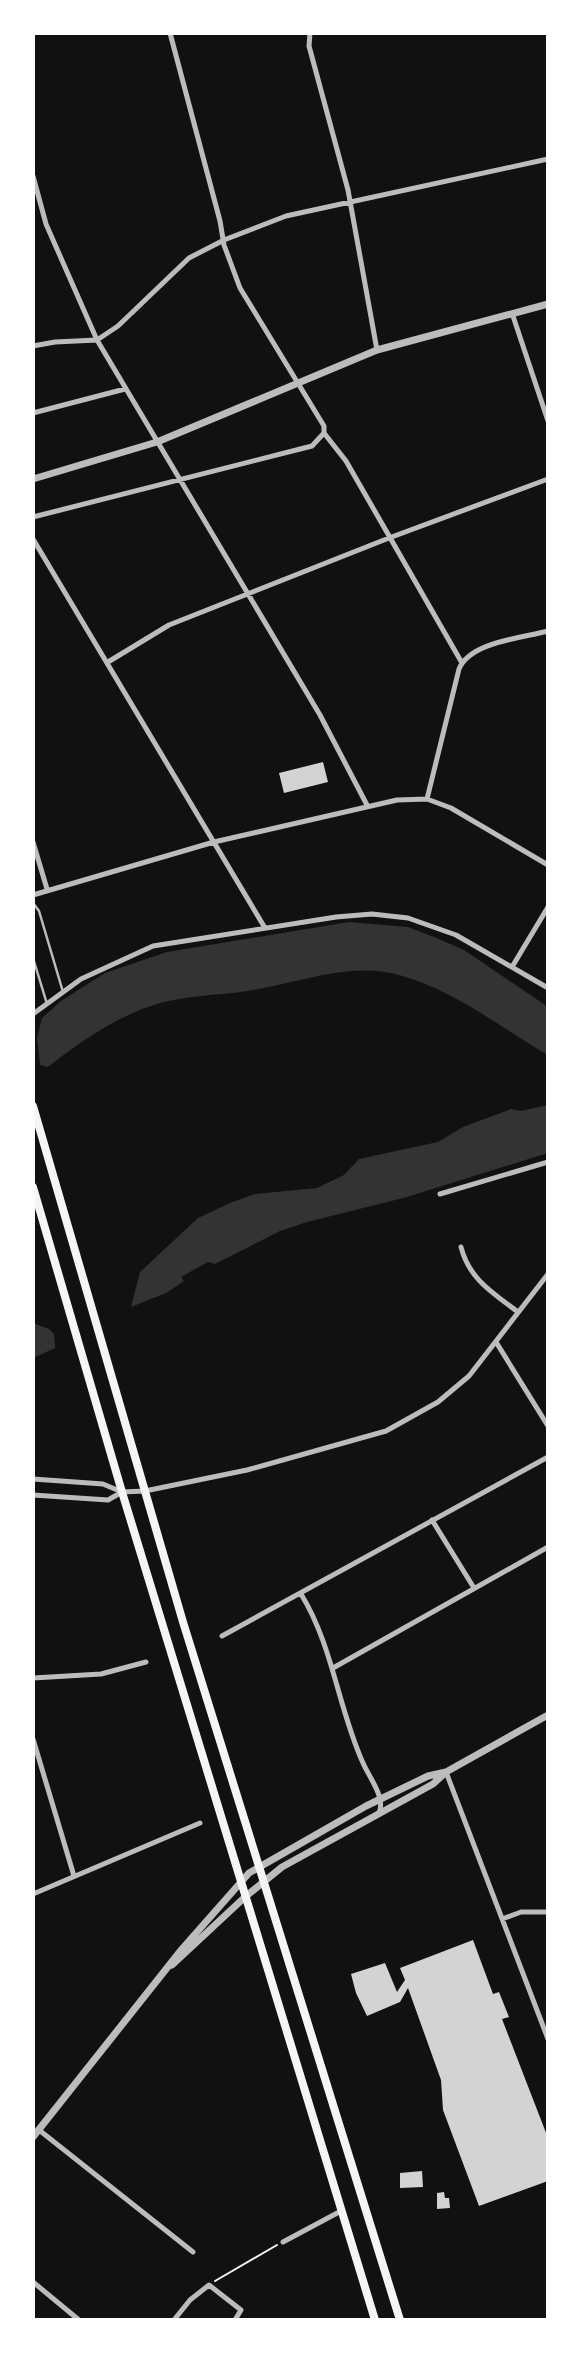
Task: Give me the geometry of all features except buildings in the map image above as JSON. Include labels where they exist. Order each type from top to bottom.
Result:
[{"type":"main road","points":[[33,1106],[258,1866],[400,2320]]},
{"type":"main road","points":[[33,1187],[122,1492],[375,2320]]},
{"type":"street","points":[[170,33],[224,240],[240,288],[324,426],[324,433],[346,461],[462,663]]},
{"type":"street","points":[[310,33],[309,46],[349,202],[377,350]]},
{"type":"street","points":[[33,346],[97,340],[118,326],[189,258],[224,240],[286,216],[548,159]]},
{"type":"street","points":[[33,176],[46,224],[97,340],[325,723],[367,805]]},
{"type":"street","points":[[33,479],[157,442],[377,350],[548,304]]},
{"type":"street","points":[[512,313],[548,421]]},
{"type":"street","points":[[33,413],[125,389]]},
{"type":"street","points":[[33,517],[312,446],[324,433]]},
{"type":"street","points":[[108,662],[169,625],[389,538],[548,480]]},
{"type":"street","points":[[33,539],[265,928]]},
{"type":"street","points":[[427,799],[462,663],[483,649],[548,631]]},
{"type":"street","points":[[33,895],[47,889],[63,889],[214,842],[367,805],[427,799],[471,818],[548,865]]},
{"type":"street","points":[[33,842],[47,889]]},
{"type":"street","points":[[512,967],[548,907]]},
{"type":"street","points":[[33,1014],[63,992],[122,958],[153,946],[336,917],[400,916],[426,922],[456,935],[548,988]]},
{"type":"street","points":[[440,1194],[548,1162]]},
{"type":"street","points":[[461,1247],[465,1263],[478,1281],[518,1312]]},
{"type":"street","points":[[33,1479],[103,1484],[122,1492],[145,1491],[247,1470],[386,1431],[438,1402],[469,1376],[548,1274]]},
{"type":"street","points":[[496,1342],[548,1426]]},
{"type":"street","points":[[222,1636],[548,1457]]},
{"type":"street","points":[[33,1495],[108,1500],[122,1492]]},
{"type":"street","points":[[432,1520],[474,1588]]},
{"type":"street","points":[[333,1668],[548,1547]]},
{"type":"street","points":[[302,1594],[322,1633],[361,1759],[380,1800],[379,1813]]},
{"type":"street","points":[[33,1678],[101,1674],[146,1662]]},
{"type":"street","points":[[171,1966],[245,1897],[282,1867],[433,1784],[446,1772],[548,1715]]},
{"type":"street","points":[[33,1739],[74,1876]]},
{"type":"street","points":[[33,2137],[182,1949],[240,1881],[258,1866],[380,1800],[428,1776],[446,1772]]},
{"type":"street","points":[[446,1772],[548,2039]]},
{"type":"street","points":[[33,1894],[200,1823]]},
{"type":"street","points":[[502,1919],[521,1912],[548,1912]]},
{"type":"street","points":[[39,2130],[193,2252]]},
{"type":"street","points":[[283,2242],[341,2211]]},
{"type":"street","points":[[33,2282],[79,2320]]},
{"type":"street","points":[[174,2320],[190,2300],[209,2286],[241,2310],[235,2320]]},
{"type":"lane","points":[[33,903],[39,911],[63,992]]},
{"type":"lane","points":[[33,958],[47,1004]]},
{"type":"path","points":[[209,2286],[228,2270],[283,2242]]},
{"type":"shaded area","points":[[349,922],[408,927],[464,950],[548,1007],[548,1055],[438,989],[399,975],[361,971],[160,1003],[109,1025],[48,1067],[40,1065],[37,1038],[42,1018],[61,1001],[105,973],[167,952]]},
{"type":"shaded area","points":[[548,1105],[548,1153],[407,1197],[280,1231],[215,1264],[208,1262],[181,1277],[184,1281],[166,1293],[131,1307],[140,1272],[198,1218],[255,1194],[317,1188],[344,1175],[359,1159],[438,1142],[463,1127],[511,1109],[521,1111]]},
{"type":"shaded area","points":[[33,1323],[49,1329],[54,1334],[55,1348],[33,1358]]}]
